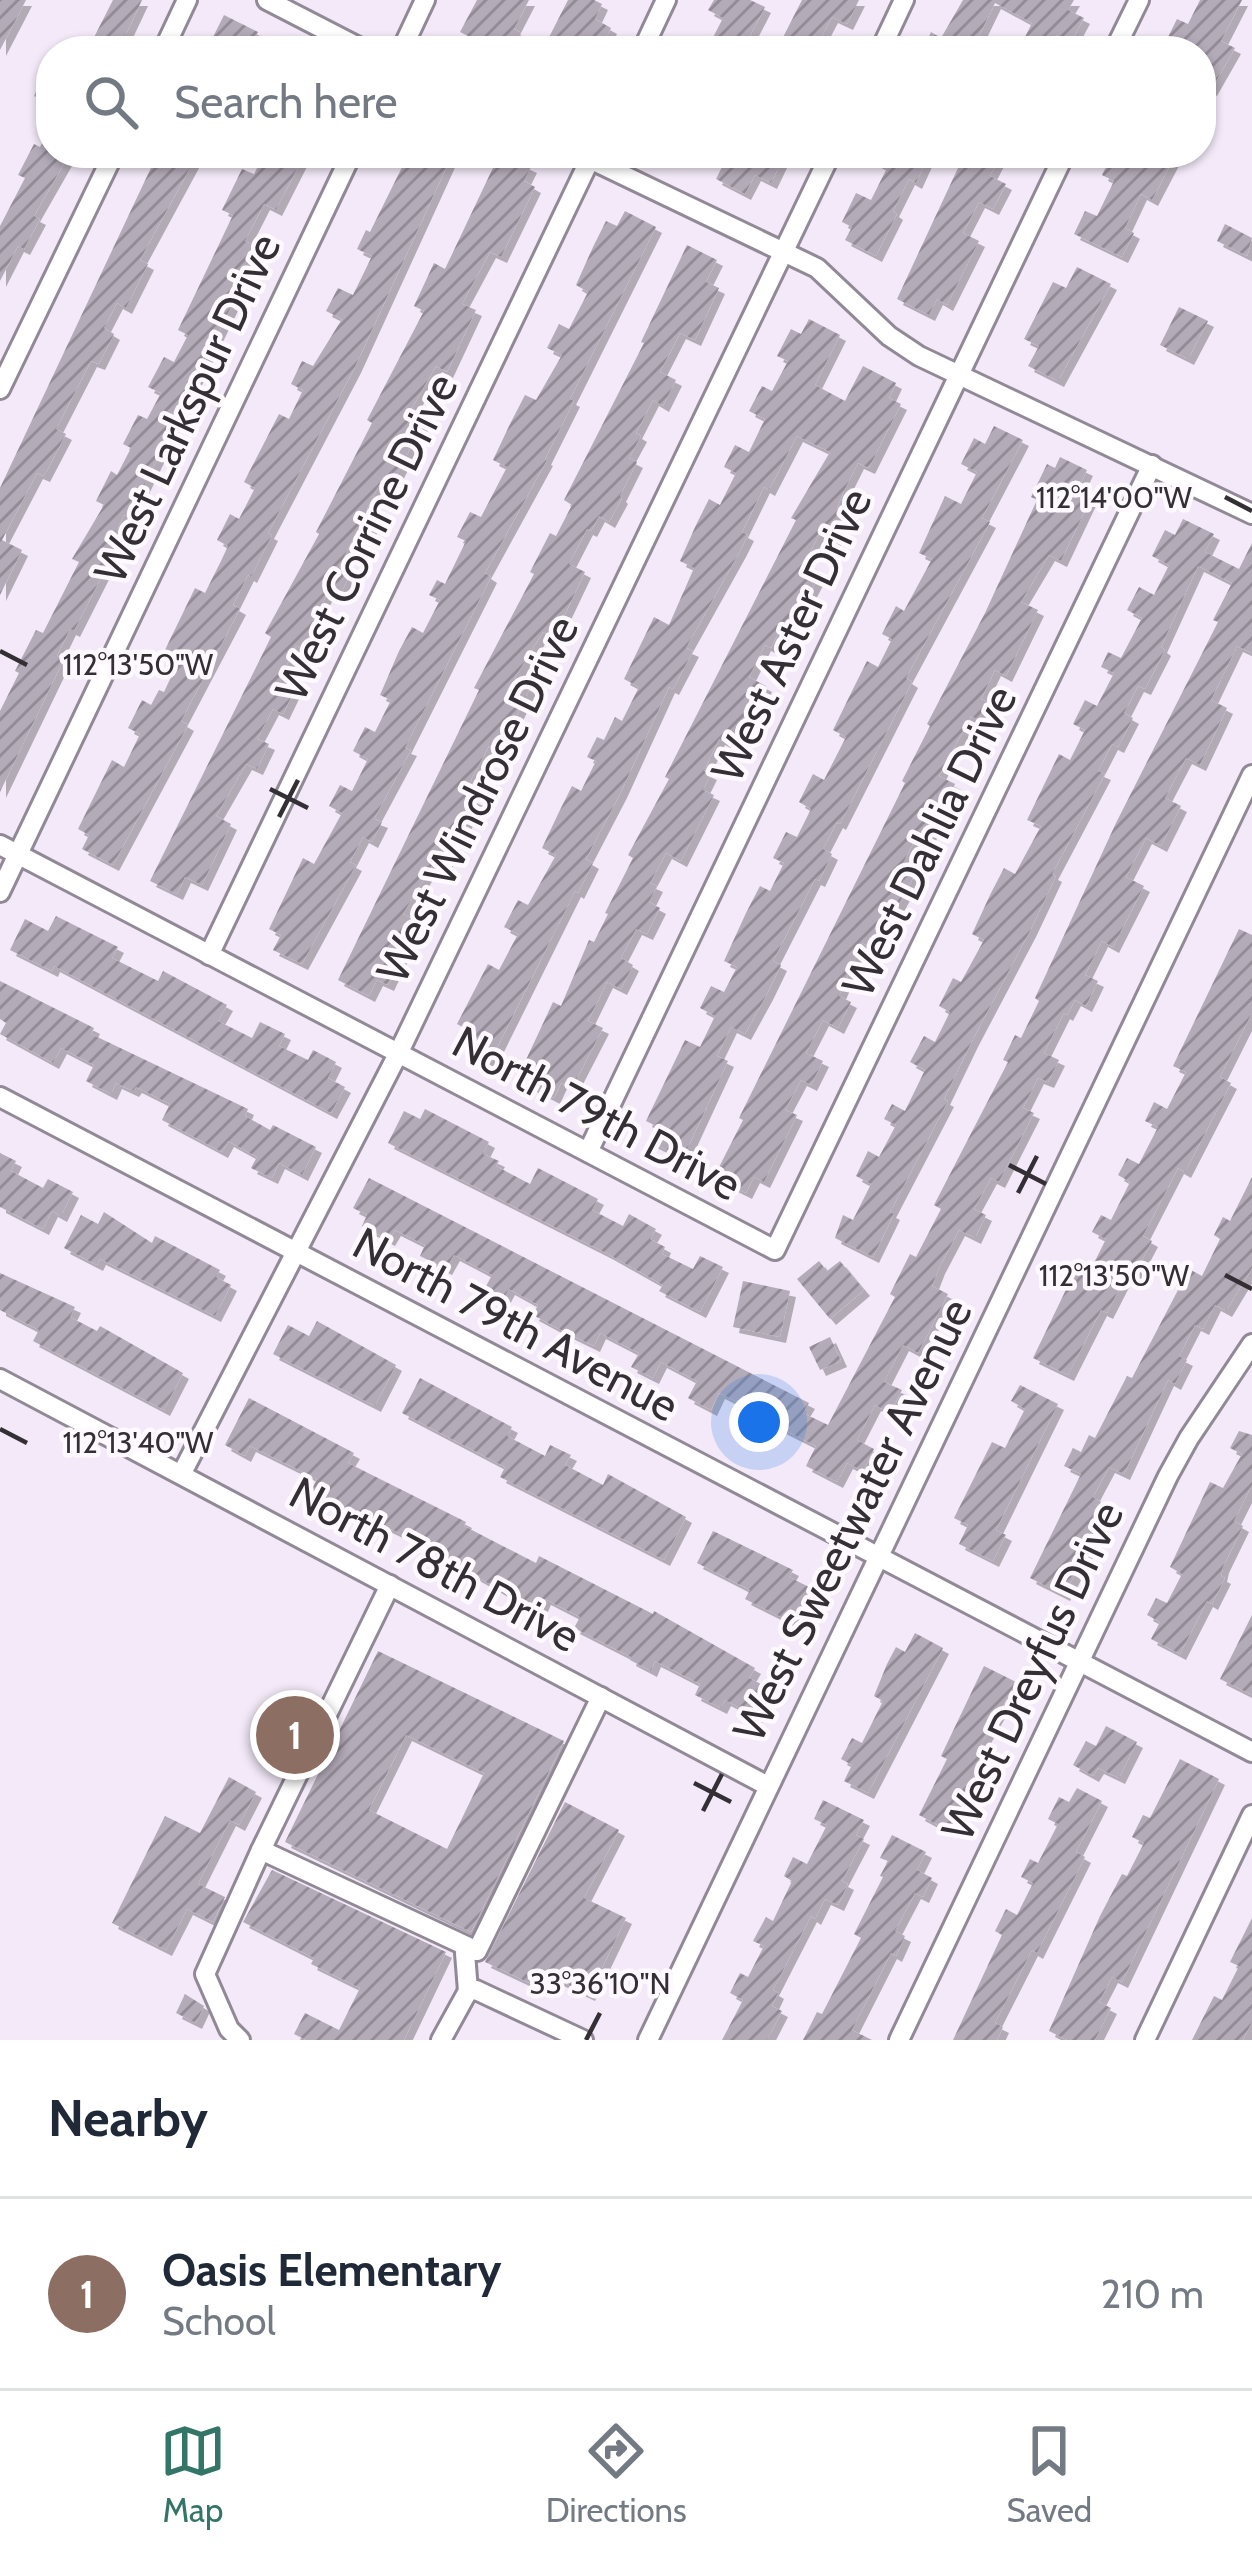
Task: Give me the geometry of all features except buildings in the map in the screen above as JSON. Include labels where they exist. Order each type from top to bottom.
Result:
[{"type":"street","points":[[170,36],[187,0]]},
{"type":"street","points":[[268,0],[337,36]]},
{"type":"street","points":[[407,36],[425,0]]},
{"type":"street","points":[[649,36],[666,0]]},
{"type":"street","points":[[887,36],[904,0]]},
{"type":"street","points":[[1121,36],[1139,0]]},
{"type":"street","points":[[0,388],[106,168]]},
{"type":"street","name":"West Larkspur Drive","points":[[0,892],[9,849],[345,168]]},
{"type":"street","name":"West Corrine Drive","points":[[209,955],[581,168]]},
{"type":"street","points":[[614,168],[817,268],[889,336],[919,356],[1252,514]]},
{"type":"street","name":"West Windrose Drive","points":[[182,1473],[398,1054],[824,168]]},
{"type":"street","name":"West Aster Drive","points":[[588,1152],[1058,168]]},
{"type":"street","name":"West Dahlia Drive","points":[[775,1250],[1152,465]]},
{"type":"street","name":"West Sweetwater Avenue","points":[[648,2040],[1252,775]]},
{"type":"street","name":"North 79th Drive","points":[[9,849],[775,1250]]},
{"type":"street","name":"North 79th Avenue","points":[[0,1097],[1252,1752]]},
{"type":"street","name":"West Dreyfus Drive","points":[[899,2040],[1178,1457],[1252,1344]]},
{"type":"street","name":"North 78th Drive","points":[[0,1379],[768,1786]]},
{"type":"street","points":[[240,2040],[229,2029],[205,1974],[391,1585]]},
{"type":"street","points":[[261,1850],[477,1951],[602,1697]]},
{"type":"street","points":[[1145,2040],[1252,1815]]},
{"type":"street","points":[[442,2040],[468,1991],[468,1947]]},
{"type":"street","points":[[468,1991],[482,1990],[584,2040]]},
{"type":"place","name":"Oasis Elementary","points":[[295,1735]]}]
